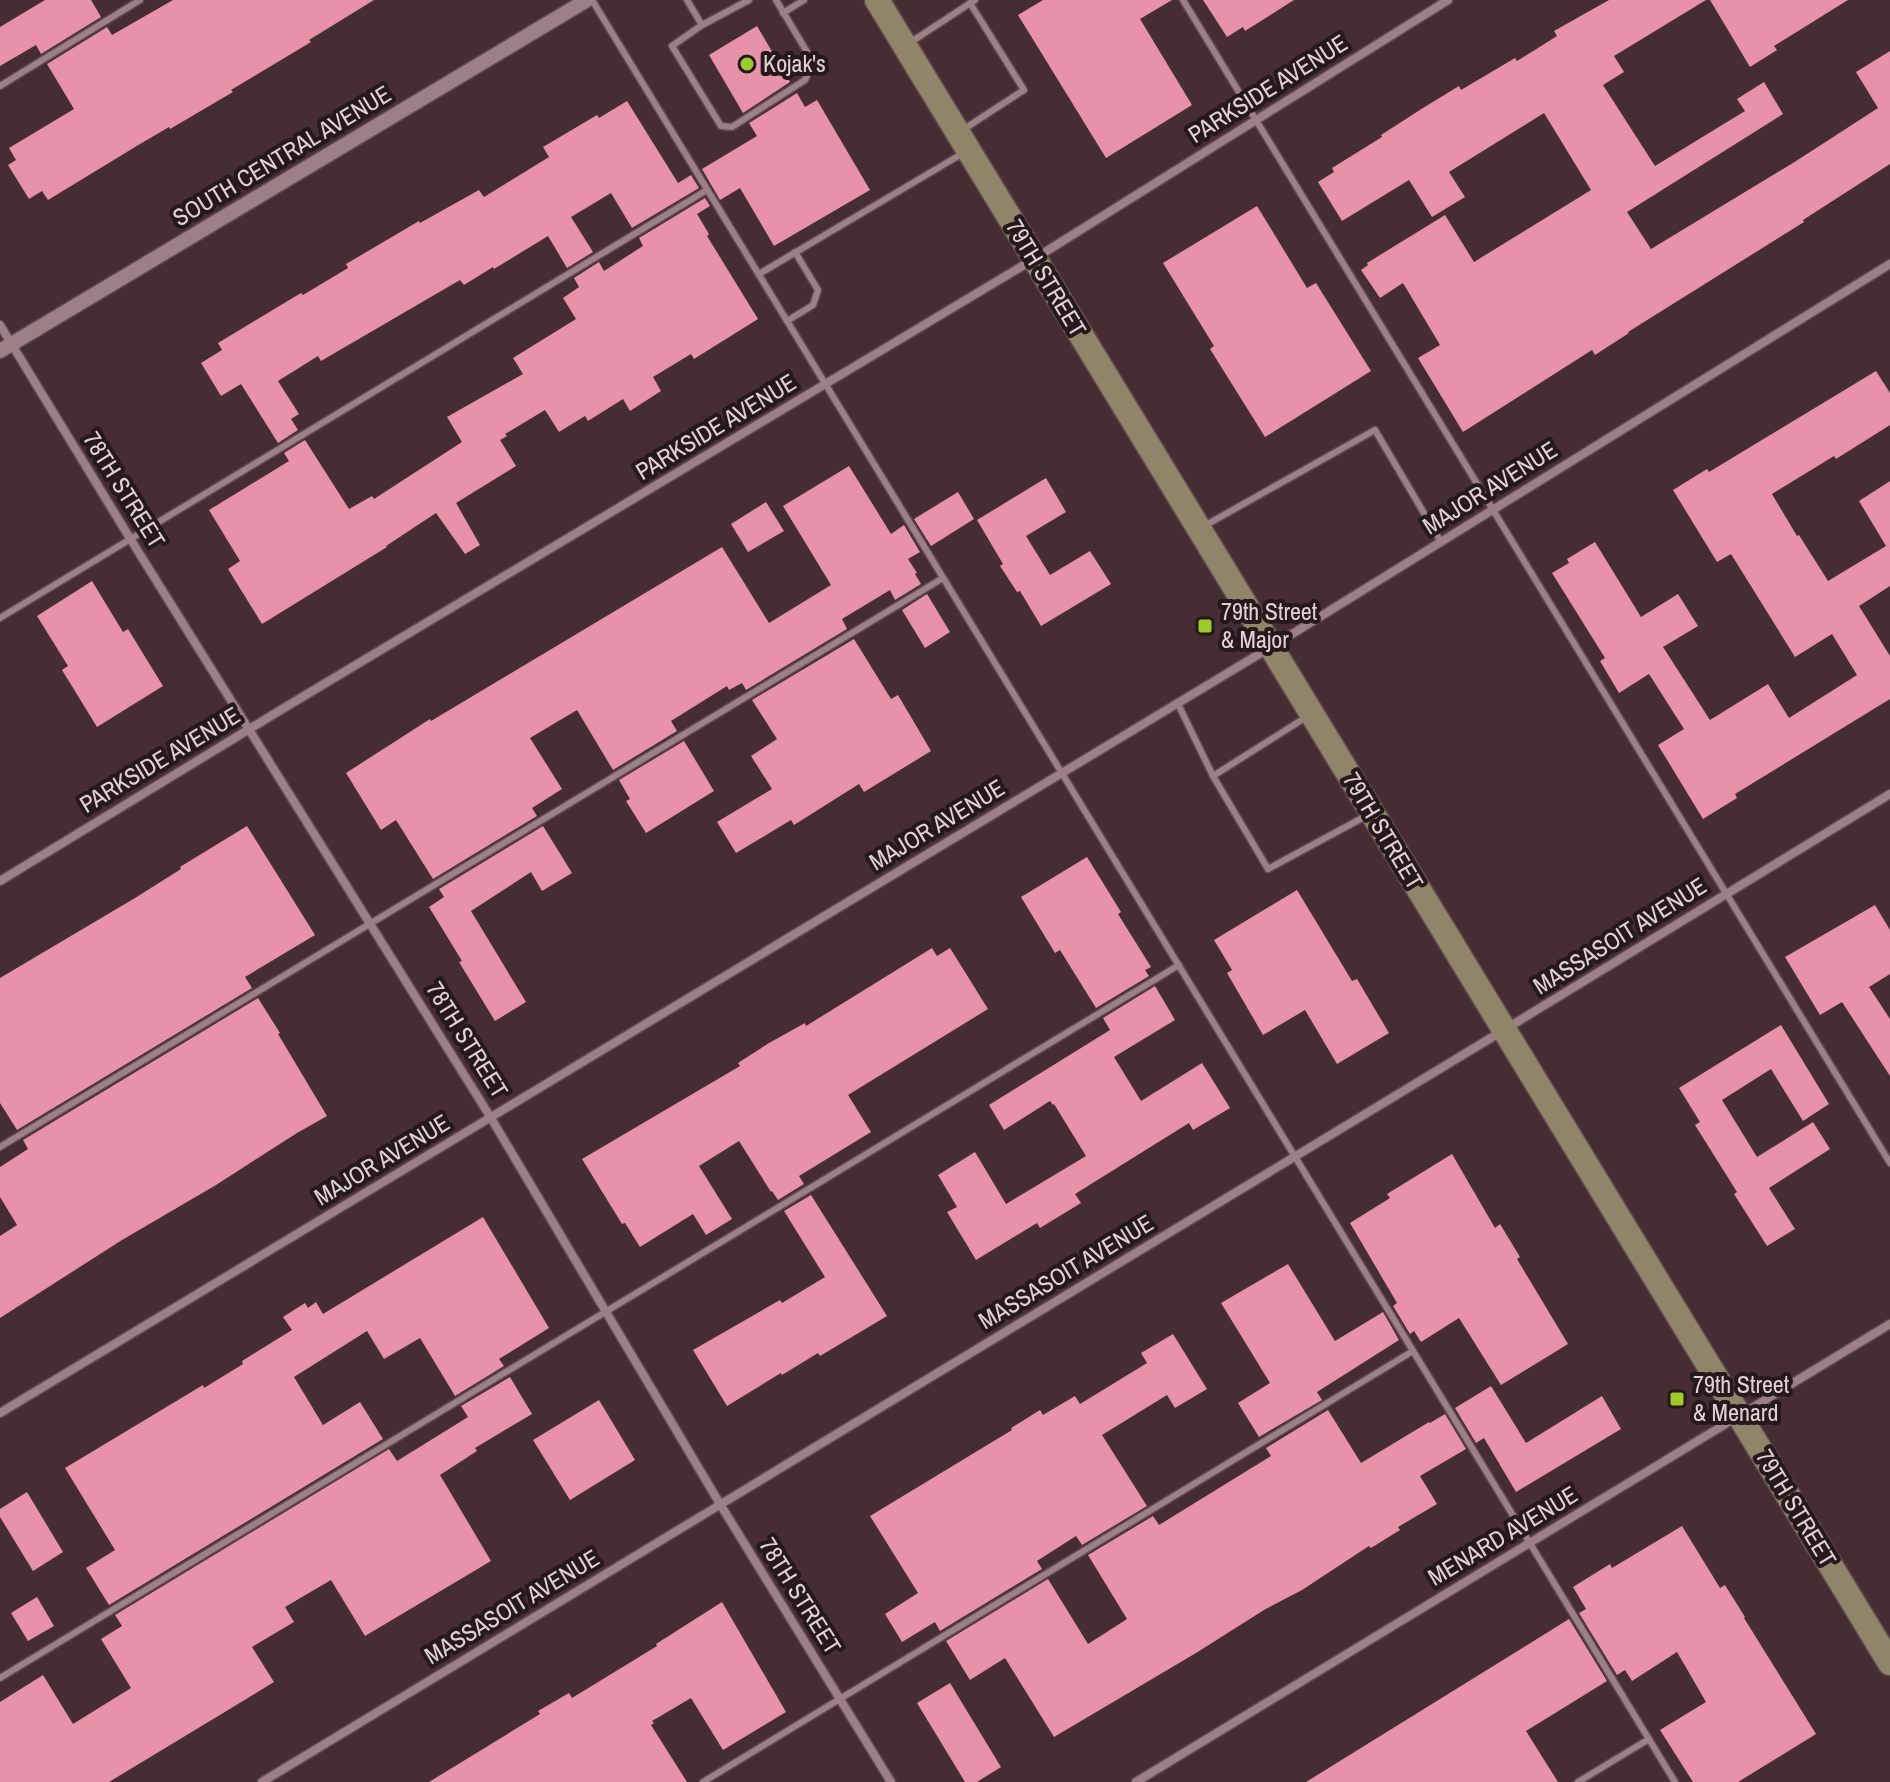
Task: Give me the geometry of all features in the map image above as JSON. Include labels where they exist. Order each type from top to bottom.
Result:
[{"type":"main road","name":"79TH STREET","points":[[877,0],[1890,1663]]},
{"type":"street","name":"SOUTH CENTRAL AVENUE","points":[[6,347],[590,0]]},
{"type":"street","name":"PARKSIDE AVENUE","points":[[0,881],[1034,259],[1448,0]]},
{"type":"street","name":"MAJOR AVENUE","points":[[0,1413],[1178,704],[1890,264]]},
{"type":"street","name":"78TH STREET","points":[[0,325],[6,347],[250,729],[491,1118],[720,1504],[891,1782]]},
{"type":"street","name":"MASSASOIT AVENUE","points":[[262,1782],[1890,794]]},
{"type":"street","name":"MENARD AVENUE","points":[[1136,1782],[1890,1324]]},
{"type":"lane","points":[[0,86],[140,0]]},
{"type":"lane","points":[[590,0],[1675,1782]]},
{"type":"lane","points":[[687,0],[702,25]]},
{"type":"lane","points":[[749,0],[702,25],[672,46],[721,126],[732,127],[805,80],[809,73],[813,62],[776,0]]},
{"type":"lane","points":[[783,13],[804,0]]},
{"type":"lane","points":[[1183,0],[1890,1163]]},
{"type":"lane","points":[[759,274],[963,142],[1024,90],[972,2],[905,46]]},
{"type":"lane","points":[[0,618],[707,190]]},
{"type":"lane","points":[[787,321],[813,305],[818,290],[795,252]]},
{"type":"lane","points":[[1199,529],[1375,430],[1441,542]]},
{"type":"lane","points":[[0,1147],[943,578]]},
{"type":"lane","points":[[1178,704],[1213,776],[1268,869],[1372,813]]},
{"type":"lane","points":[[1213,776],[1312,714]]},
{"type":"lane","points":[[0,1678],[1179,965]]},
{"type":"lane","points":[[703,1782],[1413,1351]]},
{"type":"lane","points":[[1578,1782],[1649,1739]]},
{"type":"building","points":[[45,0],[91,0],[101,17],[41,54],[36,45],[0,66],[0,27]]},
{"type":"building","points":[[173,0],[374,0],[231,90],[233,92],[48,200],[42,191],[29,199],[8,165],[16,160],[9,148],[74,109],[47,64],[107,27],[112,35]]},
{"type":"building","points":[[1043,0],[1172,0],[1140,19],[1192,105],[1106,158],[1018,15]]},
{"type":"building","points":[[1203,0],[1294,0],[1245,31],[1243,27],[1227,37]]},
{"type":"building","points":[[1609,0],[1706,0],[1614,56],[1624,72],[1603,85],[1655,166],[1745,111],[1737,99],[1764,82],[1783,114],[1627,212],[1651,249],[1878,108],[1856,72],[1890,51],[1890,164],[1595,355],[1592,350],[1463,432],[1418,358],[1440,345],[1403,283],[1380,298],[1361,270],[1367,263],[1445,215],[1474,262],[1591,190],[1544,113],[1449,172],[1465,197],[1432,217],[1409,180],[1342,221],[1318,182],[1334,172],[1332,168],[1423,108],[1515,58],[1517,61],[1557,36],[1554,31]]},
{"type":"building","points":[[1710,0],[1848,0],[1774,46],[1777,50],[1750,67]]},
{"type":"building","name":"Kojak's","points":[[757,26],[790,82],[743,113],[709,55]]},
{"type":"building","points":[[797,93],[805,107],[817,100],[870,190],[774,246],[740,188],[720,200],[702,169],[757,136],[749,123]]},
{"type":"building","points":[[627,101],[678,183],[691,175],[699,188],[632,228],[611,193],[571,217],[593,252],[567,268],[548,236],[464,285],[460,280],[321,361],[318,356],[278,381],[299,414],[291,419],[298,430],[278,443],[241,384],[221,396],[201,363],[222,350],[218,343],[348,268],[346,264],[419,221],[479,190],[484,197],[549,157],[543,147]]},
{"type":"building","points":[[705,198],[710,206],[697,214],[709,234],[707,236],[758,319],[694,359],[691,354],[653,377],[661,391],[630,411],[623,399],[588,421],[585,416],[559,432],[545,410],[505,434],[507,436],[500,440],[516,466],[456,503],[480,545],[465,554],[436,513],[262,624],[228,569],[240,561],[209,510],[289,461],[284,453],[305,440],[349,509],[372,496],[374,499],[462,442],[447,417],[523,374],[513,358],[576,319],[563,298],[579,287],[574,278],[599,262],[604,271],[643,246],[639,238]]},
{"type":"building","points":[[1257,206],[1307,288],[1316,283],[1371,371],[1265,437],[1210,349],[1214,346],[1163,263]]},
{"type":"building","points":[[1876,371],[1890,393],[1890,425],[1772,494],[1828,581],[1886,546],[1859,501],[1890,481],[1890,586],[1859,606],[1890,656],[1890,699],[1735,794],[1737,798],[1703,819],[1658,745],[1684,729],[1649,674],[1619,693],[1600,661],[1605,658],[1552,573],[1569,563],[1567,559],[1595,542],[1641,617],[1678,594],[1698,626],[1663,647],[1710,720],[1768,684],[1789,718],[1857,675],[1832,634],[1795,657],[1731,554],[1717,562],[1673,490],[1707,469],[1709,472]]},
{"type":"building","points":[[849,466],[891,534],[904,525],[920,552],[908,559],[921,584],[895,600],[890,590],[842,619],[847,629],[746,690],[742,683],[729,690],[727,686],[671,721],[677,731],[613,770],[577,710],[530,738],[562,789],[532,808],[537,816],[433,879],[396,820],[381,830],[346,773],[430,719],[722,547],[769,623],[831,585],[783,506]]},
{"type":"building","points":[[1046,478],[1066,512],[1026,536],[1050,575],[1090,551],[1111,584],[1041,626],[1020,591],[1017,592],[1000,566],[1003,564],[977,520]]},
{"type":"building","points":[[958,492],[974,519],[931,546],[914,519]]},
{"type":"building","points":[[766,502],[784,531],[748,552],[731,524]]},
{"type":"building","points":[[92,581],[123,632],[128,629],[163,686],[97,727],[62,670],[68,666],[37,616]]},
{"type":"building","points":[[927,594],[950,632],[925,648],[902,610]]},
{"type":"building","points":[[854,639],[891,699],[898,695],[931,751],[864,792],[859,784],[794,825],[791,820],[736,853],[717,822],[772,789],[751,756],[777,739],[752,700]]},
{"type":"building","points":[[684,741],[714,791],[646,833],[626,801],[630,799],[619,780]]},
{"type":"building","points":[[247,826],[315,935],[245,977],[252,988],[17,1130],[0,1103],[0,978],[135,898]]},
{"type":"building","points":[[543,826],[572,873],[542,891],[531,872],[471,911],[526,1002],[495,1021],[429,907],[444,897],[439,889]]},
{"type":"building","points":[[1087,857],[1151,967],[1145,970],[1149,976],[1096,1008],[1060,950],[1055,953],[1021,897]]},
{"type":"building","points":[[1297,890],[1352,981],[1357,979],[1389,1033],[1337,1064],[1305,1010],[1263,1035],[1227,973],[1232,970],[1214,940]]},
{"type":"building","points":[[1875,905],[1890,930],[1890,974],[1869,987],[1890,1019],[1890,1076],[1842,1002],[1820,1015],[1785,957]]},
{"type":"building","points":[[932,948],[937,956],[950,948],[988,1009],[848,1095],[871,1132],[799,1176],[804,1184],[778,1200],[739,1141],[699,1166],[732,1219],[706,1235],[693,1214],[640,1247],[582,1159],[740,1066],[738,1063],[769,1043],[805,1023],[806,1026]]},
{"type":"building","points":[[1155,986],[1175,1020],[1114,1057],[1141,1101],[1202,1063],[1230,1108],[1193,1130],[1189,1123],[1075,1194],[1081,1203],[1040,1228],[1037,1223],[976,1260],[947,1212],[957,1207],[938,1175],[975,1152],[1006,1204],[1086,1156],[1050,1101],[1004,1130],[989,1105],[1110,1030],[1103,1018]]},
{"type":"building","points":[[258,998],[327,1116],[0,1318],[0,1236],[17,1225],[0,1197],[0,1167],[28,1149],[23,1140]]},
{"type":"building","points":[[1781,1025],[1829,1104],[1803,1121],[1771,1069],[1722,1100],[1757,1157],[1813,1122],[1830,1149],[1769,1188],[1795,1229],[1767,1246],[1695,1125],[1700,1122],[1679,1088]]},
{"type":"building","points":[[1452,1154],[1495,1228],[1500,1224],[1520,1257],[1517,1259],[1568,1344],[1501,1385],[1459,1318],[1421,1342],[1414,1331],[1410,1334],[1393,1306],[1397,1303],[1350,1223],[1390,1198],[1387,1194]]},
{"type":"building","points":[[811,1195],[887,1316],[727,1406],[693,1350],[825,1277],[784,1211]]},
{"type":"building","points":[[483,1217],[549,1328],[499,1359],[504,1366],[455,1396],[420,1338],[384,1359],[367,1331],[294,1377],[323,1425],[360,1402],[383,1439],[109,1605],[86,1568],[115,1550],[65,1468],[243,1364],[242,1361],[292,1330],[283,1317],[305,1303],[308,1308],[316,1302],[323,1314]]},
{"type":"building","points":[[1288,1264],[1335,1341],[1383,1312],[1399,1340],[1317,1392],[1322,1400],[1259,1437],[1238,1403],[1270,1383],[1221,1303]]},
{"type":"building","points":[[1173,1334],[1207,1389],[1175,1408],[1167,1395],[1102,1435],[1147,1506],[1082,1545],[1076,1536],[1037,1561],[1042,1569],[940,1631],[935,1622],[902,1642],[885,1614],[918,1593],[870,1516],[1040,1410],[1043,1415],[1075,1396],[1080,1404],[1147,1363],[1141,1353]]},
{"type":"building","points":[[510,1377],[532,1414],[475,1448],[477,1451],[440,1475],[491,1561],[365,1636],[331,1580],[285,1607],[294,1622],[252,1647],[274,1682],[243,1701],[109,1782],[0,1782],[0,1702],[43,1675],[73,1724],[131,1688],[101,1639],[122,1626],[115,1615],[389,1449],[397,1461],[468,1417],[461,1406]]},
{"type":"building","points":[[1491,1386],[1526,1443],[1602,1396],[1621,1429],[1516,1492],[1484,1438],[1476,1443],[1455,1408]]},
{"type":"building","points":[[599,1400],[635,1460],[570,1500],[533,1440]]},
{"type":"building","points":[[1328,1410],[1361,1463],[1445,1414],[1466,1449],[1420,1476],[1437,1504],[1302,1590],[1054,1737],[1005,1658],[970,1680],[946,1641],[1048,1579],[1088,1644],[1127,1619],[1088,1555],[1153,1516],[1159,1525],[1271,1456],[1266,1448]]},
{"type":"building","points":[[27,1492],[63,1552],[33,1571],[0,1517],[0,1509]]},
{"type":"building","points":[[1682,1526],[1720,1588],[1725,1585],[1816,1734],[1738,1782],[1693,1782],[1660,1730],[1706,1702],[1677,1652],[1632,1681],[1625,1670],[1617,1675],[1579,1613],[1586,1609],[1573,1587],[1610,1564],[1612,1568]]},
{"type":"building","points":[[37,1597],[54,1626],[28,1641],[11,1613]]},
{"type":"building","points":[[722,1602],[786,1712],[723,1750],[691,1698],[652,1721],[654,1723],[651,1725],[687,1782],[429,1782],[540,1714],[538,1711],[569,1693],[572,1698],[657,1646]]},
{"type":"building","points":[[1569,1619],[1607,1681],[1526,1731],[1558,1782],[1306,1782]]},
{"type":"building","points":[[950,1683],[1001,1767],[977,1782],[965,1782],[917,1703]]},
{"type":"place","name":"Kojak's","points":[[747,64]]},
{"type":"place","name":"79th Street & Major","points":[[1205,626]]},
{"type":"place","name":"79th Street & Menard","points":[[1677,1399]]}]
